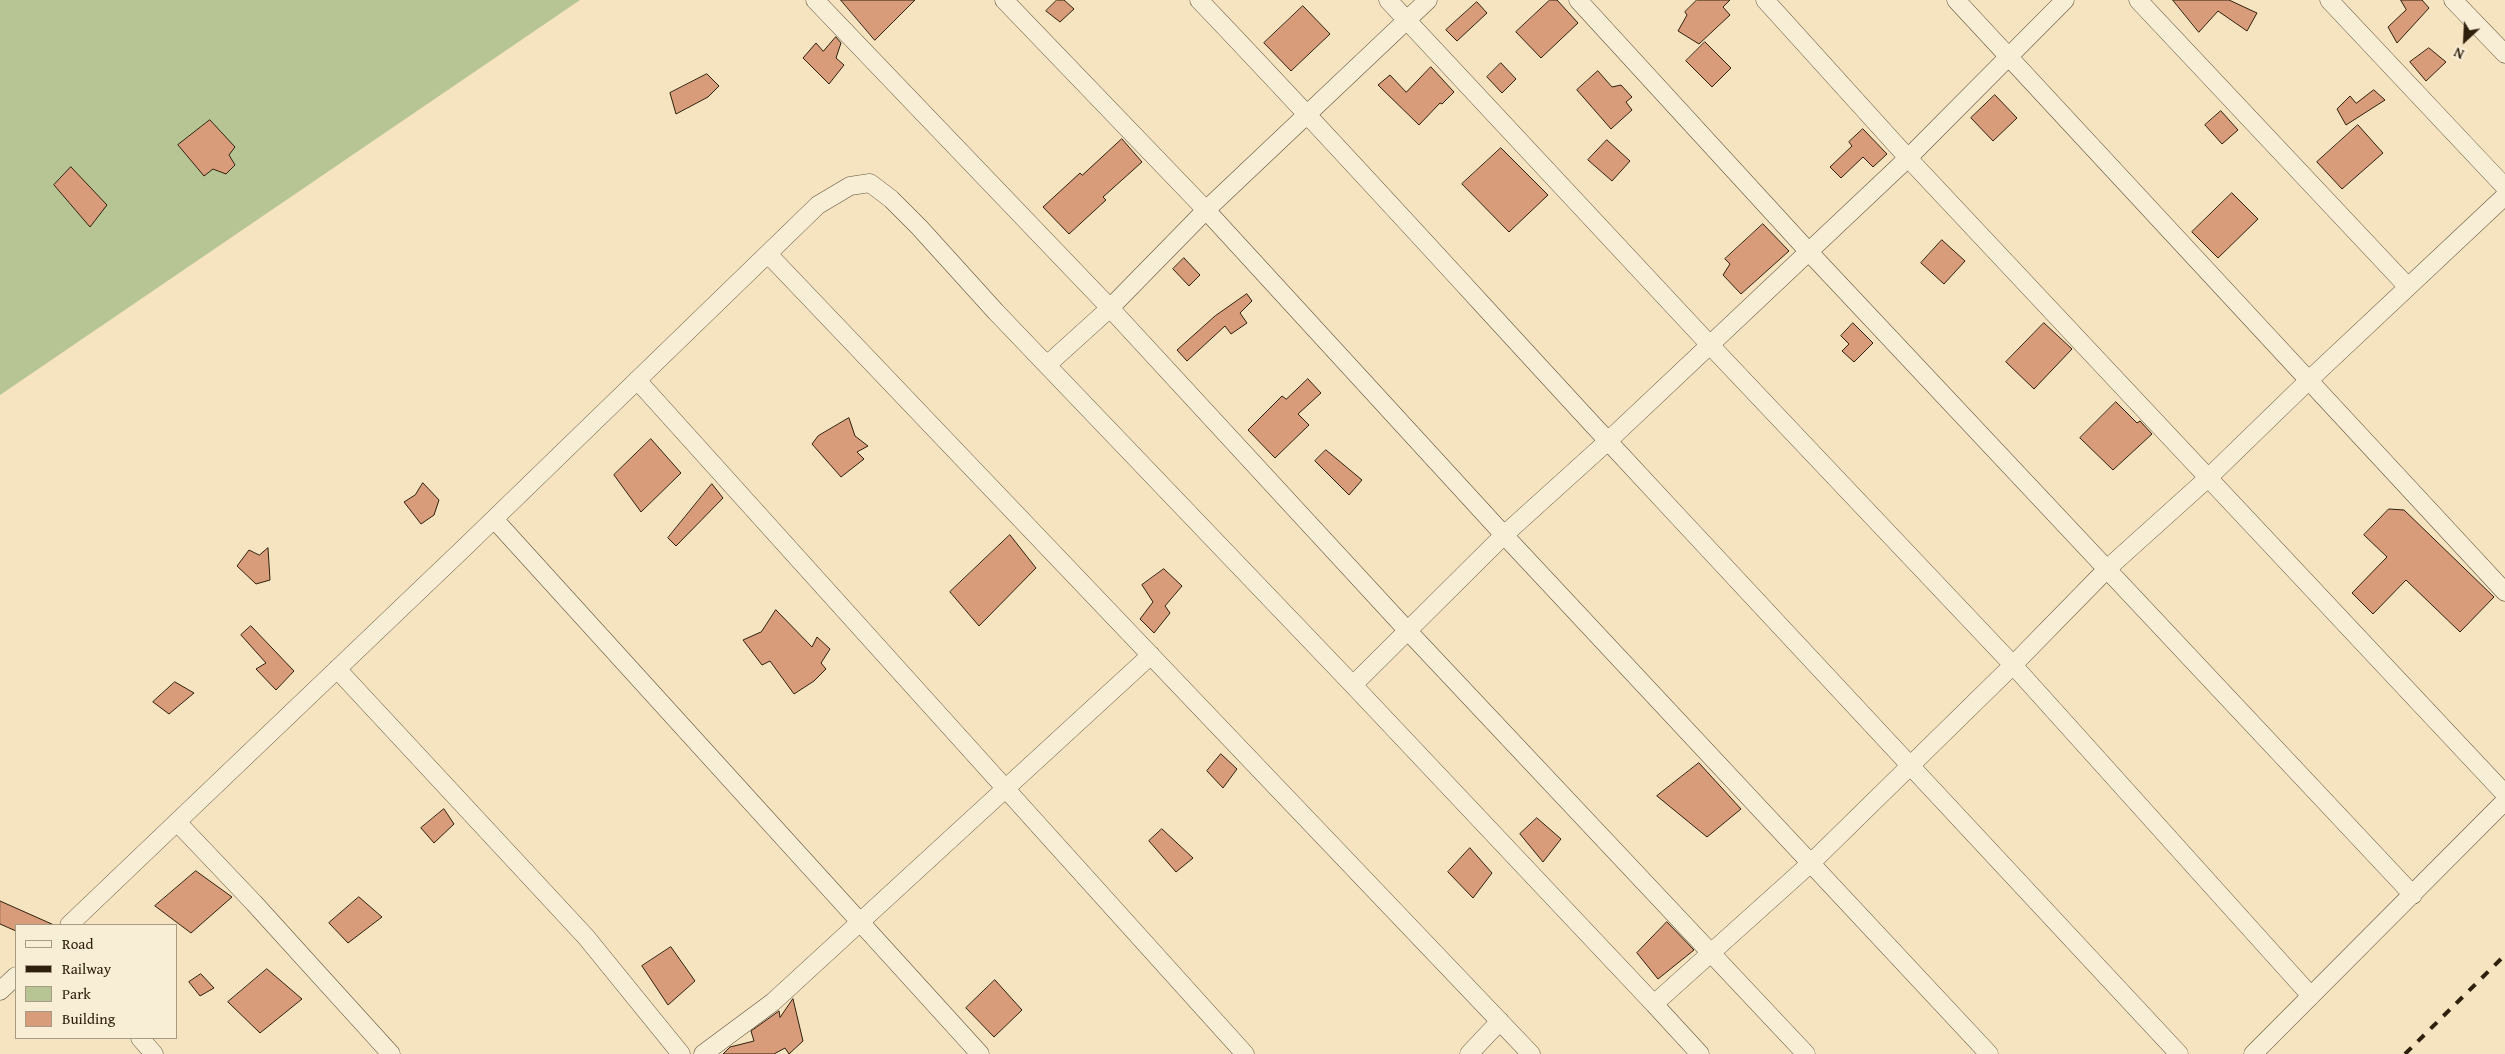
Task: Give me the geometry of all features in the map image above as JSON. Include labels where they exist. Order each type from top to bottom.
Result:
[{"type":"street","points":[[815,0],[1110,308],[1407,630],[1806,1054]]},
{"type":"street","points":[[1004,0],[1206,210],[1504,535],[1812,862],[1989,1054]]},
{"type":"street","points":[[1198,0],[1309,114],[1608,441],[1911,763],[2179,1054]]},
{"type":"street","points":[[1388,0],[1709,344],[2013,665],[2311,996]]},
{"type":"street","points":[[1047,365],[1110,308],[1206,210],[1428,0]]},
{"type":"street","points":[[1578,0],[1809,252],[2413,894]]},
{"type":"street","points":[[1765,0],[1908,158],[2505,794]]},
{"type":"street","points":[[1956,0],[2505,592]]},
{"type":"street","points":[[1354,685],[1504,535],[1608,441],[1908,158],[2065,0]]},
{"type":"street","points":[[2138,0],[2408,287]]},
{"type":"street","points":[[2329,0],[2505,187]]},
{"type":"street","points":[[2453,0],[2505,54]]},
{"type":"street","points":[[70,924],[494,519],[818,205],[850,186],[870,183],[891,199],[919,227],[1047,365],[1354,685],[1700,1054]]},
{"type":"street","points":[[1654,1004],[1812,862],[2013,665],[2108,568],[2208,478],[2505,196]]},
{"type":"street","points":[[768,254],[1531,1054]]},
{"type":"street","points":[[637,380],[1245,1054]]},
{"type":"street","points":[[494,519],[980,1054]]},
{"type":"street","points":[[703,1054],[773,1002],[1151,655]]},
{"type":"street","points":[[337,669],[586,938],[681,1054]]},
{"type":"street","points":[[2254,1054],[2505,801]]},
{"type":"street","points":[[177,822],[254,903],[391,1054]]},
{"type":"street","points":[[0,991],[15,977]]},
{"type":"street","points":[[1469,1054],[1500,1021]]},
{"type":"street","points":[[141,1039],[154,1054]]},
{"type":"green space","points":[[0,0],[580,0],[0,395]]},
{"type":"building","points":[[841,0],[915,0],[875,40]]},
{"type":"building","points":[[1057,0],[1064,0],[1074,9],[1060,22],[1046,11]]},
{"type":"building","points":[[1550,0],[1557,0],[1578,23],[1541,58],[1516,32]]},
{"type":"building","points":[[1697,0],[1730,0],[1723,7],[1730,15],[1699,44],[1678,31],[1687,15],[1685,12]]},
{"type":"building","points":[[2173,0],[2229,0],[2257,13],[2247,31],[2218,11],[2199,32]]},
{"type":"building","points":[[2401,0],[2422,0],[2429,8],[2397,43],[2388,27],[2406,10]]},
{"type":"building","points":[[1477,2],[1487,13],[1457,41],[1446,30]]},
{"type":"building","points":[[1303,6],[1330,34],[1291,71],[1264,43]]},
{"type":"building","points":[[836,37],[841,43],[836,58],[844,65],[829,84],[803,58],[816,43],[823,51]]},
{"type":"building","points":[[1705,42],[1731,68],[1712,87],[1686,61]]},
{"type":"building","points":[[2429,48],[2446,62],[2426,81],[2410,62]]},
{"type":"building","points":[[1501,63],[1516,79],[1502,93],[1487,77]]},
{"type":"building","points":[[1431,67],[1454,92],[1442,104],[1440,103],[1419,125],[1378,85],[1390,75],[1406,92]]},
{"type":"building","points":[[1598,71],[1612,87],[1621,85],[1632,97],[1626,102],[1632,110],[1611,129],[1577,90]]},
{"type":"building","points":[[707,74],[719,86],[708,97],[676,114],[670,93]]},
{"type":"building","points":[[2374,90],[2385,100],[2346,125],[2337,109],[2350,96],[2356,103]]},
{"type":"building","points":[[1995,95],[2017,118],[1993,141],[1971,118]]},
{"type":"building","points":[[2221,111],[2238,130],[2222,144],[2205,125]]},
{"type":"building","points":[[210,120],[235,147],[229,155],[235,165],[226,174],[213,169],[204,176],[178,145]]},
{"type":"building","points":[[2358,125],[2383,153],[2342,189],[2317,162]]},
{"type":"building","points":[[1863,129],[1887,154],[1873,167],[1863,157],[1841,178],[1830,167],[1852,146],[1849,142]]},
{"type":"building","points":[[1122,139],[1142,162],[1103,197],[1106,200],[1069,234],[1043,207],[1080,173],[1082,175]]},
{"type":"building","points":[[1607,140],[1630,161],[1612,181],[1588,160]]},
{"type":"building","points":[[1501,148],[1548,195],[1509,232],[1462,184]]},
{"type":"building","points":[[71,167],[107,205],[90,227],[54,185]]},
{"type":"building","points":[[2232,193],[2258,219],[2218,258],[2192,232]]},
{"type":"building","points":[[1763,224],[1789,251],[1741,294],[1723,275],[1730,264],[1725,259]]},
{"type":"building","points":[[1942,240],[1965,261],[1944,284],[1921,263]]},
{"type":"building","points":[[1184,258],[1200,275],[1189,286],[1173,269]]},
{"type":"building","points":[[1247,294],[1252,301],[1240,313],[1247,323],[1231,334],[1225,326],[1187,361],[1177,350],[1215,316]]},
{"type":"building","points":[[1853,323],[1873,343],[1854,362],[1842,351],[1849,344],[1841,336]]},
{"type":"building","points":[[2044,323],[2072,349],[2034,389],[2006,362]]},
{"type":"building","points":[[1308,379],[1321,393],[1298,414],[1309,425],[1275,458],[1248,430],[1282,396],[1286,399]]},
{"type":"building","points":[[2116,402],[2137,423],[2140,421],[2152,434],[2113,470],[2080,438]]},
{"type":"building","points":[[849,418],[855,436],[868,446],[857,452],[864,459],[841,477],[812,444],[818,436]]},
{"type":"building","points":[[651,439],[681,473],[641,512],[614,475]]},
{"type":"building","points":[[1326,450],[1362,480],[1349,495],[1315,461]]},
{"type":"building","points":[[423,483],[439,500],[434,515],[421,524],[404,502],[415,495]]},
{"type":"building","points":[[712,484],[723,498],[676,546],[668,538]]},
{"type":"building","points":[[2389,509],[2404,510],[2494,597],[2460,632],[2406,580],[2373,614],[2352,593],[2387,557],[2364,535]]},
{"type":"building","points":[[1010,535],[1036,568],[979,626],[950,592]]},
{"type":"building","points":[[268,548],[270,580],[256,584],[237,566],[249,550],[259,555]]},
{"type":"building","points":[[1164,569],[1182,586],[1165,606],[1170,613],[1154,633],[1140,619],[1153,602],[1142,585]]},
{"type":"building","points":[[776,610],[812,647],[817,637],[830,649],[821,663],[826,669],[814,681],[794,694],[770,661],[762,665],[743,640],[761,632]]},
{"type":"building","points":[[251,626],[294,671],[276,690],[256,669],[266,663],[241,635]]},
{"type":"building","points":[[175,682],[194,693],[169,714],[153,702]]},
{"type":"building","points":[[1221,754],[1237,769],[1223,788],[1207,771]]},
{"type":"building","points":[[1699,763],[1741,809],[1707,837],[1657,796]]},
{"type":"building","points":[[444,809],[454,824],[434,843],[421,828]]},
{"type":"building","points":[[1537,818],[1561,839],[1543,862],[1520,834]]},
{"type":"building","points":[[1162,829],[1193,858],[1176,872],[1149,841]]},
{"type":"building","points":[[1470,848],[1492,873],[1473,898],[1448,872]]},
{"type":"building","points":[[196,871],[232,897],[191,933],[155,906]]},
{"type":"building","points":[[359,897],[382,917],[348,943],[329,923]]},
{"type":"building","points":[[0,901],[52,924],[15,924],[15,931],[0,924]]},
{"type":"building","points":[[1667,922],[1694,950],[1658,979],[1637,953]]},
{"type":"building","points":[[671,947],[695,981],[668,1005],[642,966]]},
{"type":"building","points":[[267,969],[302,999],[260,1033],[228,1002]]},
{"type":"building","points":[[201,974],[214,988],[200,996],[189,982]]},
{"type":"building","points":[[995,980],[1022,1010],[994,1037],[966,1008]]},
{"type":"building","points":[[793,999],[803,1041],[789,1054],[785,1048],[774,1054],[723,1054],[730,1047],[754,1041],[751,1031],[779,1011],[780,1017]]},
{"type":"railway","points":[[2405,1054],[2505,955]]}]
